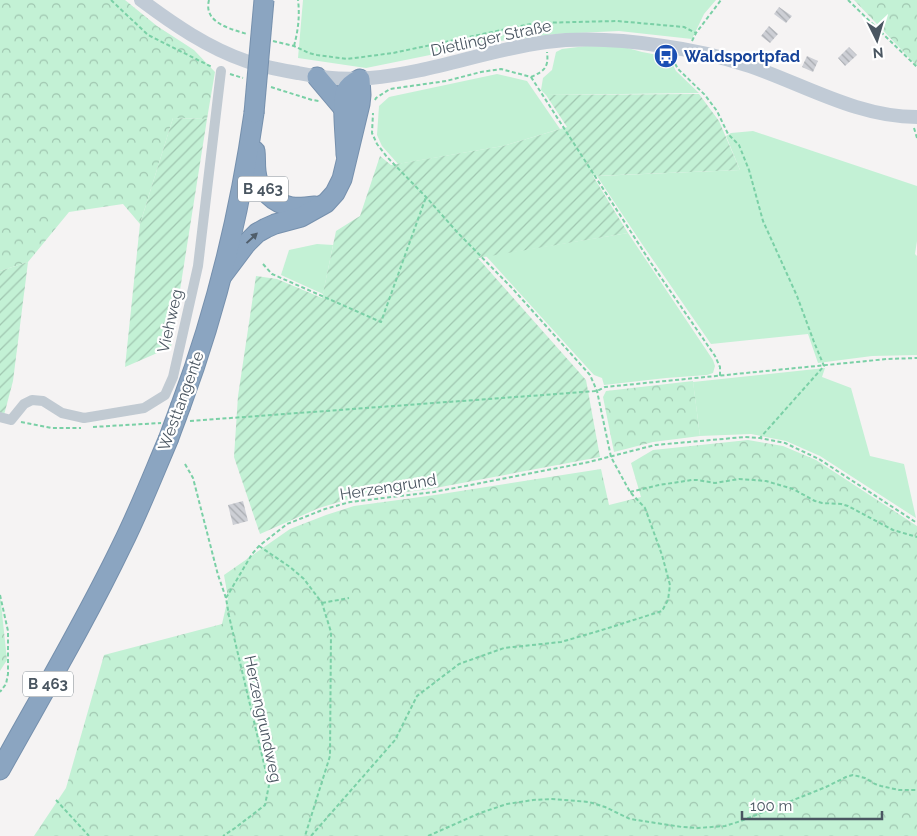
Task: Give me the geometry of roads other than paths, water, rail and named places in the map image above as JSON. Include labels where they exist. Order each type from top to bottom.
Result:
[{"type":"highway","name":"Westtangente","points":[[0,770],[48,685],[117,555],[146,494],[165,432],[185,413],[192,375],[222,276],[235,218],[253,120],[264,0]]},
{"type":"highway","points":[[317,77],[344,109]]},
{"type":"highway","name":"B 463","points":[[222,276],[246,244],[257,233],[275,224],[301,217],[326,203],[336,193],[342,179],[346,155],[360,104],[360,79],[351,83],[345,92],[346,155]]},
{"type":"highway","name":"B 463","points":[[253,120],[256,171],[258,180],[266,194],[290,207],[321,206]]},
{"type":"main road","name":"Dietlinger Straße","points":[[141,0],[168,20],[230,54],[266,67],[317,77],[360,79],[385,76],[422,70],[480,55],[546,42],[591,39],[622,41],[706,54],[749,66],[835,100],[864,109],[885,114],[917,117]]},
{"type":"street","name":"Viehweg","points":[[0,417],[11,420],[24,404],[32,400],[43,402],[62,413],[84,418],[144,408],[164,395],[173,378],[198,266],[221,71]]},
{"type":"place","name":"Waldsportpfad","points":[[666,56]]}]
